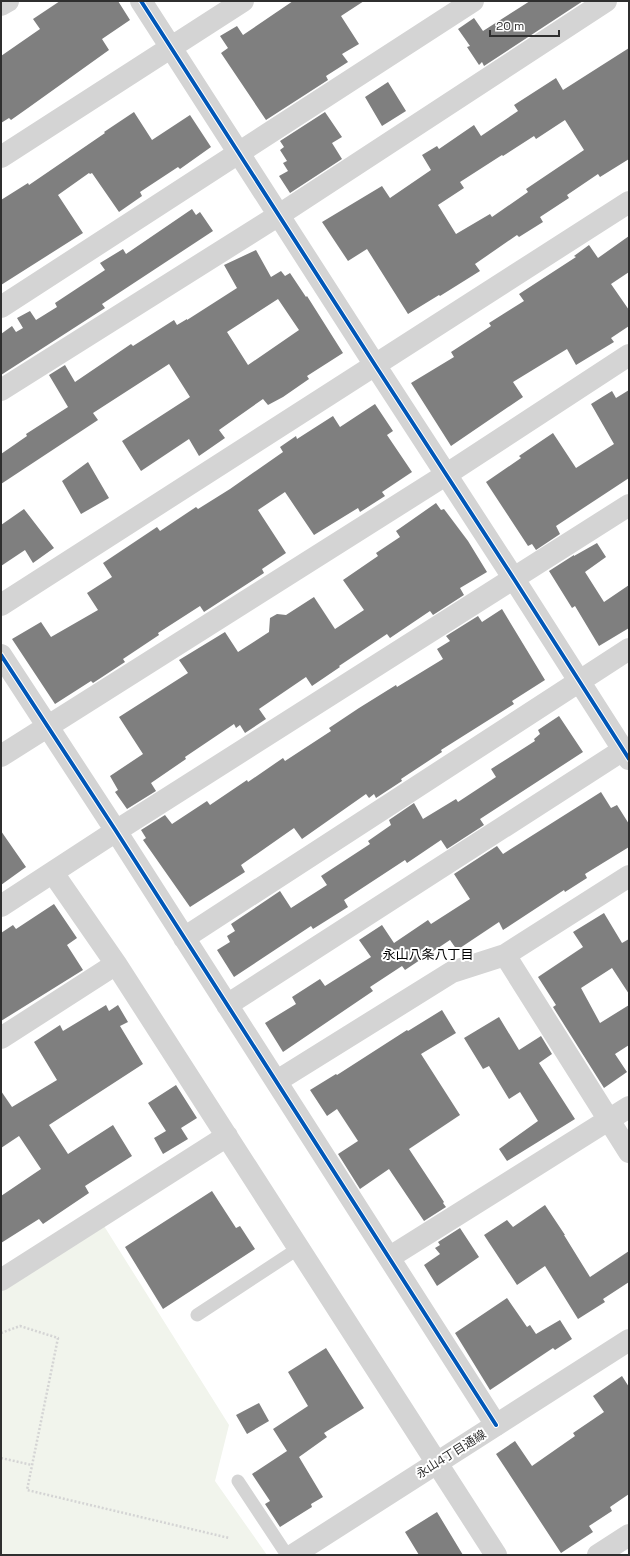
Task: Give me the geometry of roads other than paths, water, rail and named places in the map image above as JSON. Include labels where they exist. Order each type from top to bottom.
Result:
[{"type":"street","points":[[1,5],[8,1]]},
{"type":"street","points":[[141,1],[238,154],[447,474],[626,754],[227,1005]]},
{"type":"street","points":[[1,156],[243,1]]},
{"type":"street","points":[[1,307],[474,1]]},
{"type":"street","points":[[1,390],[279,215],[606,1]]},
{"type":"street","points":[[1,605],[629,202]]},
{"type":"street","points":[[1,756],[447,474],[629,356]]},
{"type":"street","points":[[1,906],[116,831],[629,505]]},
{"type":"street","points":[[184,938],[629,649]]},
{"type":"street","points":[[1,655],[116,831],[496,1425]]},
{"type":"street","points":[[53,873],[116,964],[496,1555]]},
{"type":"street","points":[[277,1082],[452,972],[505,955],[629,876]]},
{"type":"street","points":[[505,955],[629,1152]]},
{"type":"street","points":[[1,1038],[116,964]]},
{"type":"street","points":[[390,1258],[629,1107]]},
{"type":"street","points":[[1,1280],[227,1136]]},
{"type":"street","name":"永山4丁目通線","points":[[293,1555],[436,1462],[629,1340]]},
{"type":"street","points":[[598,1555],[629,1535]]},
{"type":"lane","points":[[197,1315],[299,1248]]},
{"type":"lane","points":[[238,1481],[287,1555]]},
{"type":"district","name":"永山八条八丁目","points":[[428,954]]}]
